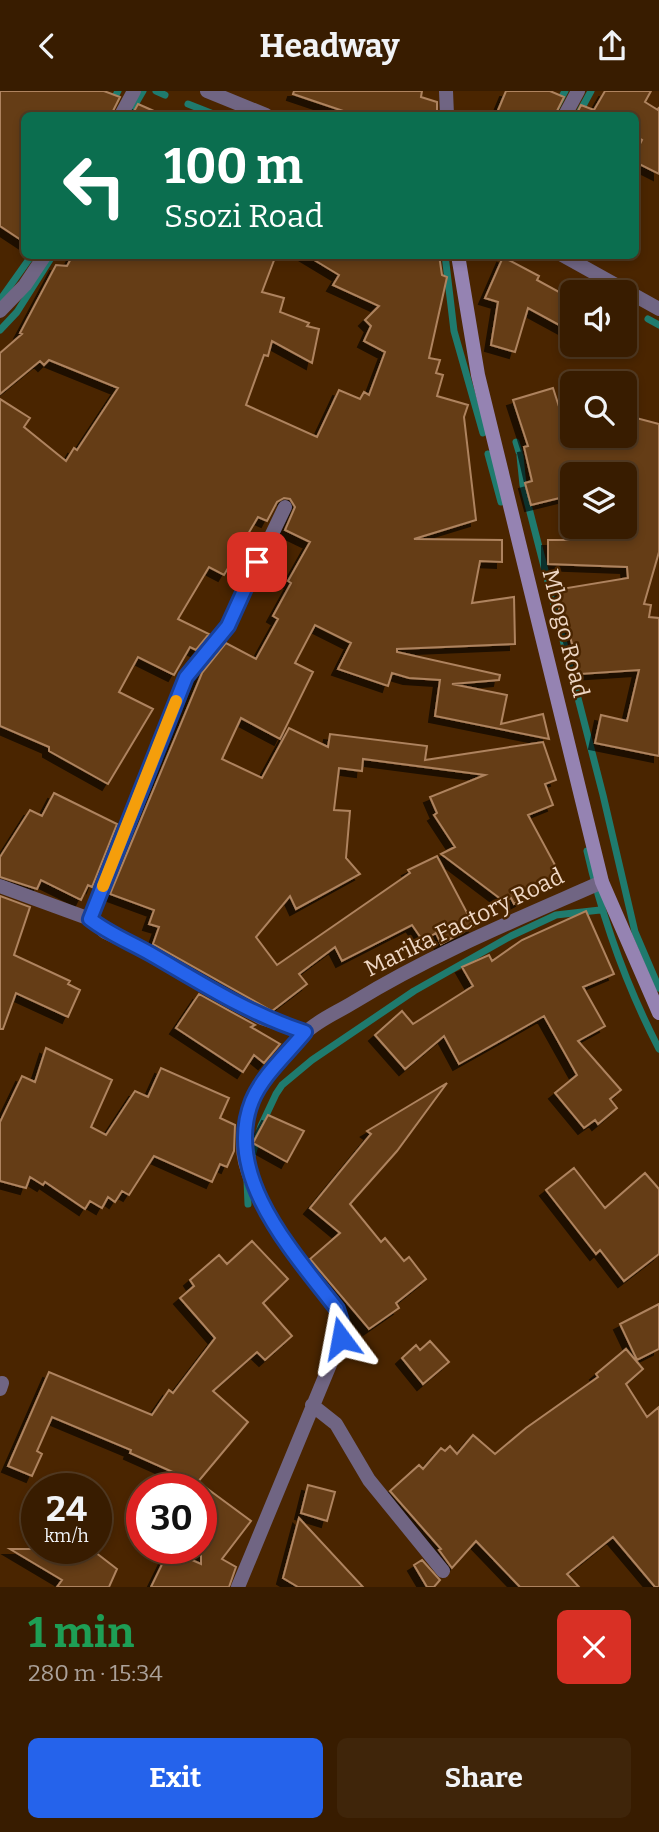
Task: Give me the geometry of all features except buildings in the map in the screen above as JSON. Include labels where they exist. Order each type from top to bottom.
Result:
[{"type":"street","points":[[123,112],[134,91]]},
{"type":"street","points":[[207,91],[259,112]]},
{"type":"street","points":[[446,91],[447,112]]},
{"type":"street","points":[[567,112],[578,91]]},
{"type":"street","points":[[0,311],[25,285],[42,259]]},
{"type":"street","name":"Mbogo Road","points":[[459,259],[478,375],[602,882],[659,1013]]},
{"type":"street","points":[[569,259],[659,309]]},
{"type":"street","points":[[90,919],[186,677],[228,626],[285,507]]},
{"type":"street","name":"Marika Factory Road","points":[[238,1587],[338,1348],[341,1321],[337,1309],[273,1221],[255,1188],[245,1160],[243,1131],[253,1098],[305,1032],[397,975],[602,882]]},
{"type":"street","points":[[0,886],[90,919],[105,932],[148,953],[262,1018],[305,1032]]},
{"type":"street","points":[[312,1405],[336,1424],[369,1480],[443,1571]]},
{"type":"waterway","points":[[108,112],[118,91]]},
{"type":"waterway","points":[[131,112],[143,91]]},
{"type":"waterway","points":[[156,91],[165,95]]},
{"type":"waterway","points":[[554,112],[565,91]]},
{"type":"waterway","points":[[580,112],[591,91]]},
{"type":"waterway","points":[[188,104],[208,112]]},
{"type":"waterway","points":[[0,300],[29,259]]},
{"type":"waterway","points":[[0,330],[17,312],[50,259]]},
{"type":"waterway","points":[[445,259],[454,331],[483,433]]},
{"type":"waterway","points":[[648,319],[659,325]]},
{"type":"waterway","points":[[516,442],[519,452]]},
{"type":"waterway","points":[[488,454],[501,502]]},
{"type":"waterway","points":[[520,456],[523,485],[603,795],[635,932],[659,988]]},
{"type":"waterway","points":[[587,851],[617,952],[659,1049]]},
{"type":"waterway","points":[[249,1165],[261,1126],[276,1094],[282,1085],[312,1060],[414,991],[511,936],[556,915],[600,910]]},
{"type":"waterway","points":[[247,1180],[248,1204]]},
{"type":"slow traffic","points":[[103,886],[176,701]]},
{"type":"route","points":[[257,562],[228,626],[186,677],[90,919],[105,932],[148,953],[262,1018],[305,1032],[253,1098],[243,1131],[245,1160],[255,1188],[273,1221],[337,1309],[341,1321],[341,1338]]}]
